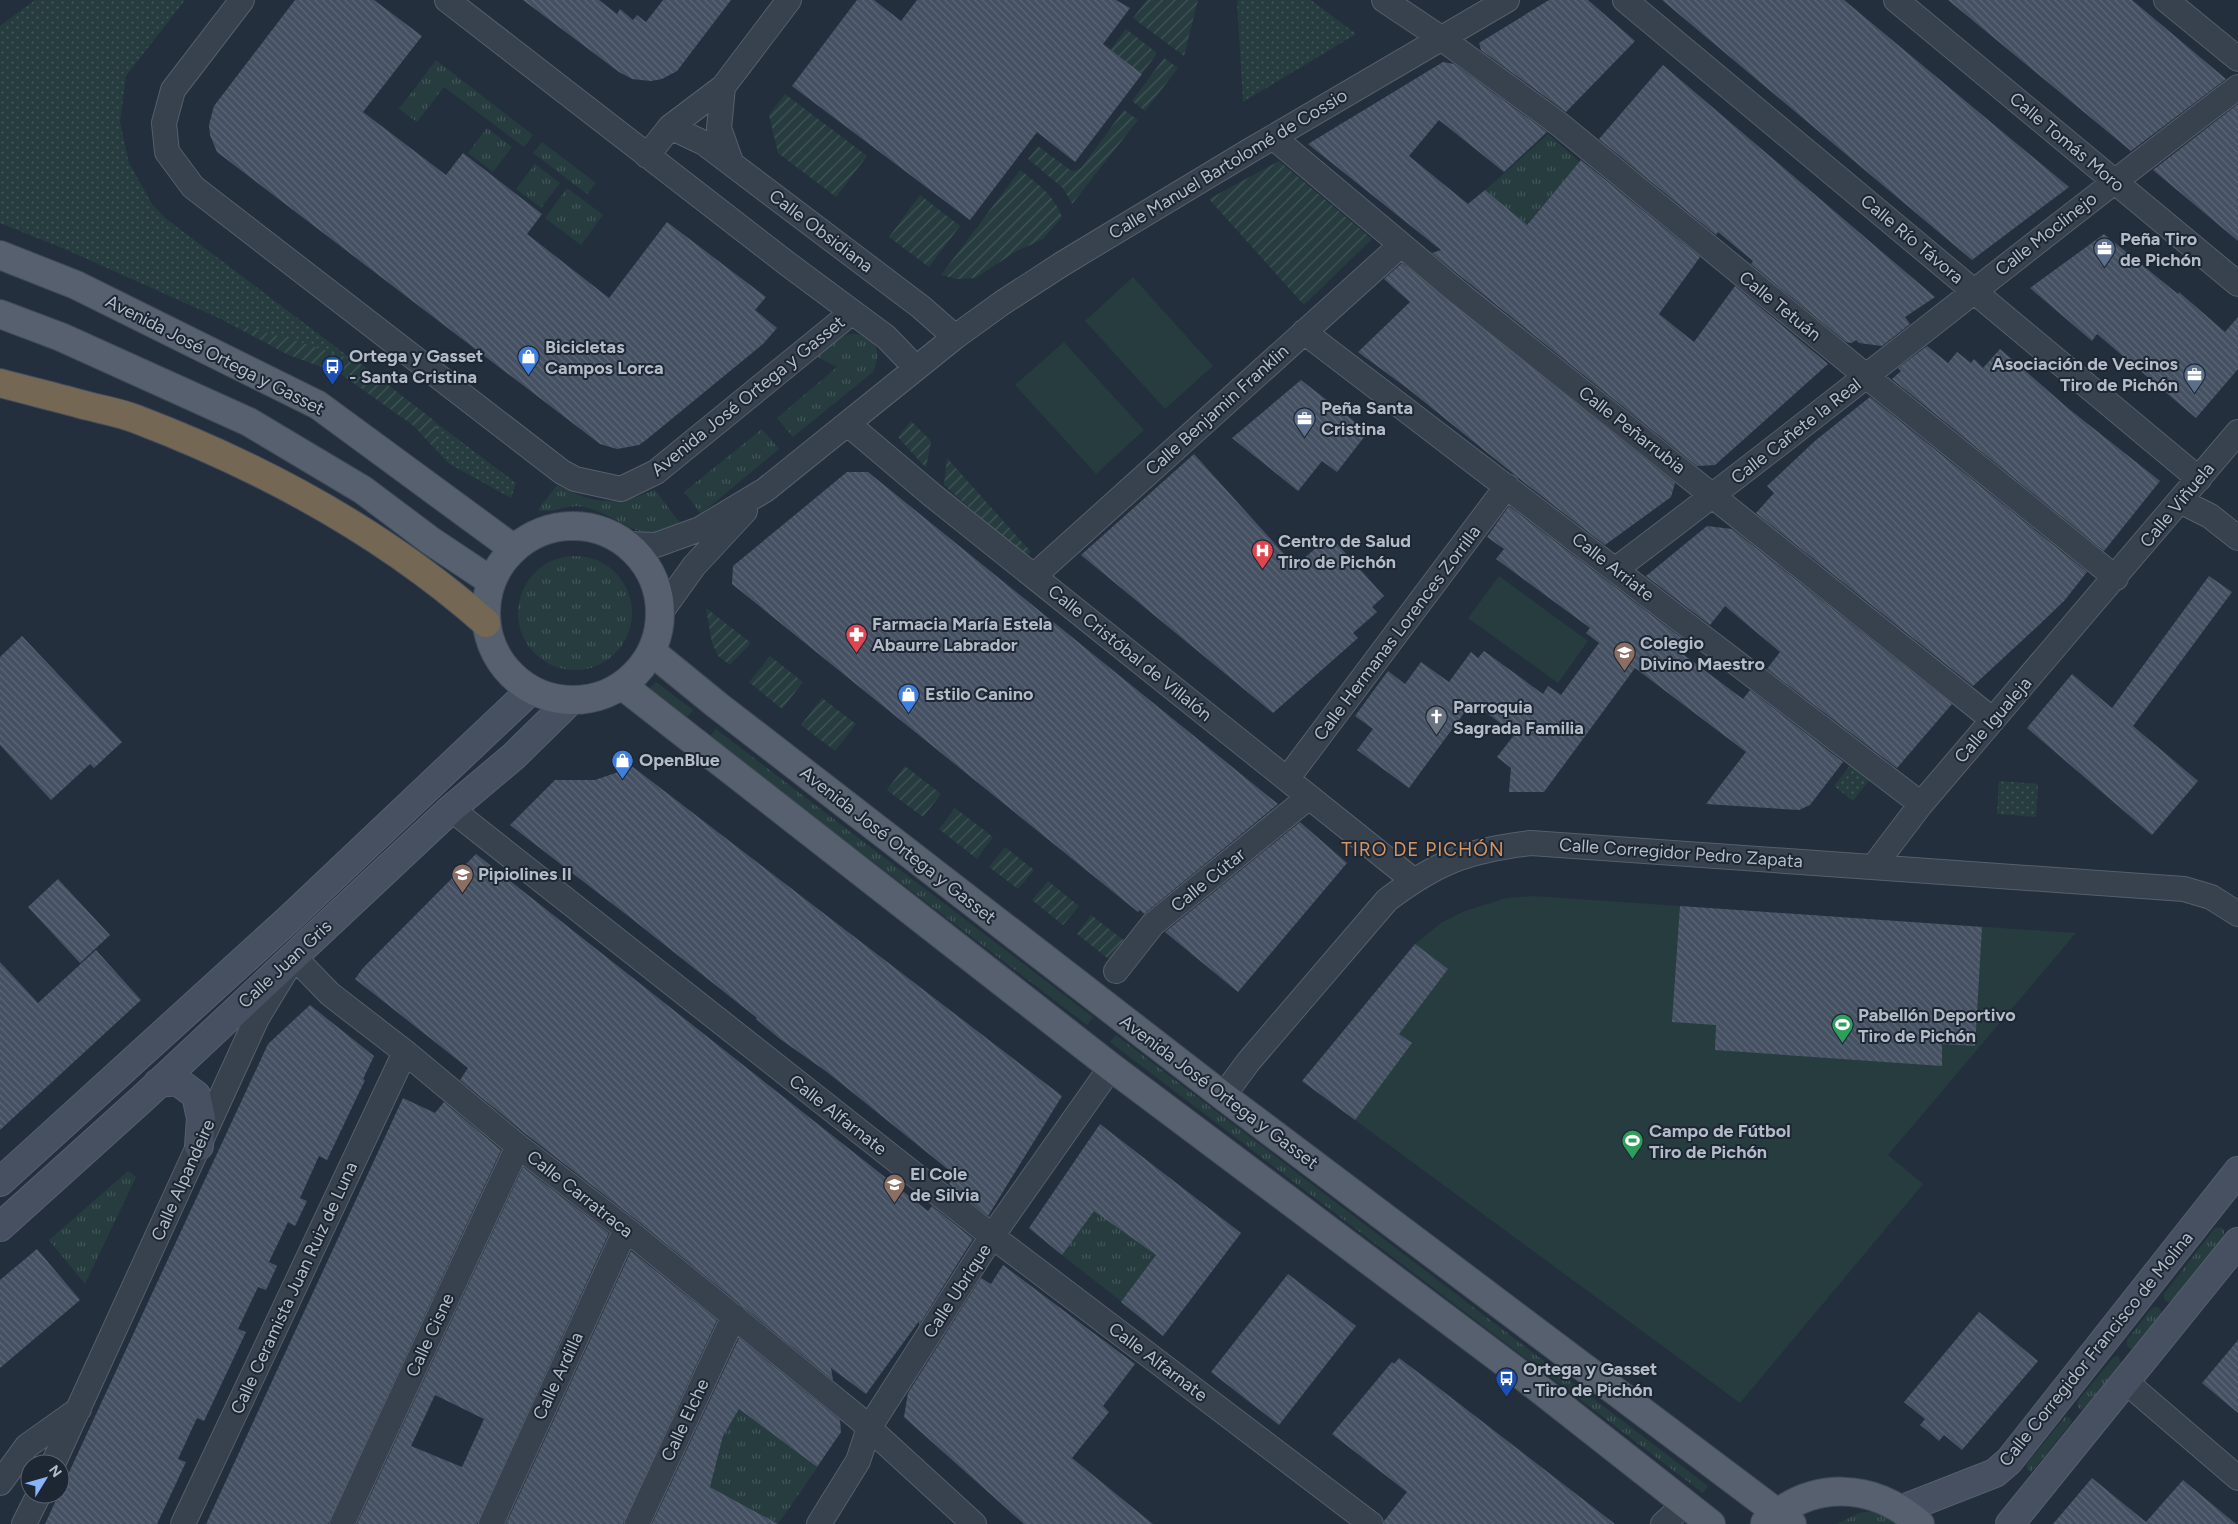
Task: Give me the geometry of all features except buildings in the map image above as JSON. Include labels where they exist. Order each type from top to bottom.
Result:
[{"type":"highway","points":[[0,384],[134,418],[235,460],[310,498],[446,587],[486,623]]},
{"type":"main road","name":"Avenida José Ortega y Gasset","points":[[0,255],[76,285],[318,405],[514,549]]},
{"type":"main road","points":[[0,314],[60,337],[249,422],[363,490],[431,542],[491,581]]},
{"type":"main road","points":[[582,526],[605,532],[627,544],[645,563],[656,586],[661,612],[659,633],[652,652],[640,671],[623,686],[607,695],[589,700],[570,701],[531,690],[504,667],[488,635],[486,602],[491,581],[501,564],[514,549],[533,535],[557,528],[582,526]]},
{"type":"main road","name":"Avenida José Ortega y Gasset","points":[[652,652],[717,705],[1777,1520]]},
{"type":"main road","points":[[623,686],[1111,1067],[1516,1371],[1711,1524]]},
{"type":"main road","name":"Calle Juan Gris","points":[[0,1182],[289,919],[531,690]]},
{"type":"main road","name":"Calle Juan Gris","points":[[0,1227],[158,1083],[451,810],[514,756],[570,701]]},
{"type":"main road","points":[[289,919],[294,957]]},
{"type":"main road","points":[[158,1083],[177,1081],[196,1095],[201,1118],[199,1146]]},
{"type":"main road","name":"Calle Corregidor Francisco de Molina","points":[[1911,1516],[1995,1473],[2009,1461],[2238,1171]]},
{"type":"main road","points":[[2010,1524],[2238,1242]]},
{"type":"main road","points":[[1777,1520],[1809,1496],[1841,1491],[1873,1495],[1911,1516]]},
{"type":"street","name":"Avenida José Ortega y Gasset","points":[[242,0],[173,90],[164,123],[167,152],[193,188],[562,472],[575,480],[621,489],[656,472],[851,312]]},
{"type":"street","points":[[447,0],[614,128],[647,156],[886,337],[916,368]]},
{"type":"street","points":[[647,156],[670,127],[723,86],[789,0]]},
{"type":"street","name":"Calle Tetuán","points":[[1384,0],[1442,38],[1558,124],[2116,578]]},
{"type":"street","name":"Calle Manuel Bartolomé de Cossio","points":[[955,337],[1062,264],[1272,137],[1507,0]]},
{"type":"street","name":"Calle Río Távora","points":[[1625,0],[2199,479]]},
{"type":"street","name":"Calle Tomás Moro","points":[[1896,0],[2238,284]]},
{"type":"street","points":[[2166,0],[2238,59]]},
{"type":"street","points":[[723,86],[719,128],[731,162]]},
{"type":"street","name":"Calle Moclinejo","points":[[1974,291],[2114,180],[2238,87]]},
{"type":"street","name":"Calle Obsidiana","points":[[670,127],[704,142],[921,307],[955,337]]},
{"type":"street","name":"Calle Peñarrubia","points":[[1272,137],[1460,294],[1993,720]]},
{"type":"street","name":"Calle Benjamin Franklin","points":[[1034,576],[1401,245]]},
{"type":"street","name":"Calle Cañete la Real","points":[[1616,569],[1714,496],[1974,291]]},
{"type":"street","name":"Calle Arriate","points":[[1304,332],[1921,804]]},
{"type":"street","points":[[627,544],[656,545],[700,529],[765,490],[955,337]]},
{"type":"street","name":"Calle Cristóbal de Villalón","points":[[848,424],[924,489],[1413,880]]},
{"type":"street","name":"Calle Viñuela","points":[[2116,578],[2238,432]]},
{"type":"street","name":"Calle Hermanas Lorences Zorrilla","points":[[1287,779],[1507,486]]},
{"type":"street","points":[[661,612],[694,566],[765,490]]},
{"type":"street","points":[[2180,502],[2210,516],[2238,538]]},
{"type":"street","name":"Calle Igualeja","points":[[1874,866],[1921,804],[2116,578]]},
{"type":"street","name":"Calle Cútar","points":[[1116,972],[1153,924],[1309,798]]},
{"type":"street","name":"Calle Alfarnate","points":[[451,810],[992,1236],[1371,1524]]},
{"type":"street","name":"Calle Corregidor Pedro Zapata","points":[[1224,1096],[1249,1061],[1363,925],[1387,900],[1413,880],[1450,860],[1497,847],[1531,843],[2184,889],[2211,897],[2238,914]]},
{"type":"street","name":"Calle Carratraca","points":[[294,957],[330,994],[405,1052],[518,1146],[626,1229],[869,1428],[974,1524]]},
{"type":"street","name":"Calle Alpandeire","points":[[58,1454],[257,1018],[294,957]]},
{"type":"street","name":"Calle Ceramista Juan Ruiz de Luna","points":[[183,1524],[405,1052]]},
{"type":"street","name":"Calle Ubrique","points":[[819,1524],[858,1461],[869,1428],[992,1236],[1111,1067]]},
{"type":"street","name":"Calle Cisne","points":[[342,1524],[518,1146]]},
{"type":"street","name":"Calle Ardilla","points":[[491,1524],[626,1229]]},
{"type":"street","name":"Calle Elche","points":[[637,1524],[734,1316]]},
{"type":"street","points":[[2126,1382],[2238,1478]]},
{"type":"street","name":"Calle Alpandeire","points":[[0,1483],[27,1446],[80,1408]]},
{"type":"street","points":[[1663,1524],[1686,1503]]},
{"type":"street","points":[[24,1524],[33,1504]]},
{"type":"green space","points":[[35,0],[185,0],[126,76],[120,122],[129,163],[152,204],[165,218],[516,483],[511,498],[448,463],[414,426],[341,374],[289,355],[223,320],[67,250],[0,223],[0,26]]},
{"type":"green space","points":[[1147,0],[1198,0],[1184,56],[1133,18]]},
{"type":"green space","points":[[1237,0],[1311,0],[1356,34],[1243,102]]},
{"type":"green space","points":[[1126,29],[1157,53],[1142,74],[1110,50]]},
{"type":"green space","points":[[1164,58],[1178,68],[1145,111],[1132,101]]},
{"type":"green space","points":[[436,60],[533,135],[524,147],[444,87],[417,122],[399,109]]},
{"type":"green space","points":[[785,94],[867,156],[836,197],[778,153],[769,115]]},
{"type":"green space","points":[[1124,110],[1138,120],[1072,204],[1063,188],[1028,159],[1038,146],[1070,170],[1075,171],[1081,168]]},
{"type":"green space","points":[[487,128],[512,147],[493,172],[468,153]]},
{"type":"green space","points":[[1548,134],[1580,162],[1526,225],[1483,192]]},
{"type":"green space","points":[[542,142],[596,183],[587,194],[533,153]]},
{"type":"green space","points":[[1279,161],[1372,239],[1304,305],[1209,199]]},
{"type":"green space","points":[[535,164],[560,183],[541,208],[516,189]]},
{"type":"green space","points":[[1020,170],[1050,196],[1062,217],[1043,239],[1017,251],[975,278],[957,279],[941,275]]},
{"type":"green space","points":[[567,188],[603,215],[581,245],[545,218]]},
{"type":"green space","points":[[920,195],[960,226],[929,267],[889,237]]},
{"type":"green space","points":[[1133,277],[1213,366],[1165,409],[1085,321]]},
{"type":"green space","points":[[223,320],[357,361],[436,422],[437,451],[414,426],[341,374],[289,355]]},
{"type":"green space","points":[[850,334],[866,337],[875,344],[877,356],[873,372],[793,437],[777,418],[837,367],[817,357],[841,337]]},
{"type":"green space","points":[[1064,342],[1144,430],[1096,474],[1015,385]]},
{"type":"green space","points":[[911,421],[931,441],[926,468],[898,437]]},
{"type":"green space","points":[[762,429],[779,449],[701,514],[684,492]]},
{"type":"green space","points":[[947,458],[1031,552],[1025,557],[944,485]]},
{"type":"green space","points":[[557,485],[570,492],[594,500],[605,501],[628,499],[655,490],[683,527],[653,534],[636,530],[607,515],[586,507],[571,506],[547,511],[538,510]]},
{"type":"green space","points":[[575,556],[597,561],[615,573],[627,591],[632,613],[627,635],[615,653],[597,665],[575,670],[553,665],[535,653],[523,635],[518,613],[523,591],[535,573],[553,561]]},
{"type":"green space","points":[[1499,576],[1588,641],[1558,683],[1468,618]]},
{"type":"green space","points":[[706,608],[751,643],[730,665],[718,656],[712,643]]},
{"type":"green space","points":[[770,656],[803,682],[782,709],[749,682]]},
{"type":"green space","points":[[656,682],[693,710],[687,717],[649,689]]},
{"type":"green space","points":[[822,698],[856,724],[835,751],[801,725]]},
{"type":"green space","points":[[716,729],[1093,1017],[1087,1025],[710,737]]},
{"type":"green space","points":[[1851,764],[1870,779],[1853,801],[1834,786]]},
{"type":"green space","points":[[905,766],[941,794],[923,817],[887,790]]},
{"type":"green space","points":[[1999,781],[2038,784],[2036,817],[1997,814]]},
{"type":"green space","points":[[955,808],[993,837],[977,859],[939,829]]},
{"type":"green space","points":[[1005,847],[1034,870],[1018,889],[989,867]]},
{"type":"green space","points":[[1048,881],[1079,906],[1063,925],[1032,900]]},
{"type":"green space","name":"Campo de Fútbol Tiro de Pichón","points":[[1533,896],[2076,933],[1888,1155],[1923,1184],[1740,1403],[1302,1081],[1415,944],[1441,923],[1465,911],[1506,898]]},
{"type":"green space","points":[[1091,915],[1126,942],[1111,961],[1077,934]]},
{"type":"green space","points":[[1116,1035],[1708,1486],[1703,1493],[1110,1042]]},
{"type":"green space","points":[[128,1171],[136,1177],[85,1284],[49,1240]]},
{"type":"green space","points":[[1096,1208],[1119,1229],[1156,1255],[1122,1302],[1062,1255]]},
{"type":"green space","points":[[2221,1227],[2224,1230],[2224,1236],[2173,1300],[2168,1302],[2164,1299],[2164,1294],[2215,1228]]},
{"type":"green space","points":[[2158,1307],[2161,1315],[2136,1347],[2131,1349],[2127,1346],[2127,1340],[2152,1308]]},
{"type":"green space","points":[[2118,1356],[2121,1363],[2086,1407],[2081,1410],[2077,1406],[2078,1401],[2113,1358]]},
{"type":"green space","points":[[740,1408],[817,1468],[778,1524],[710,1487],[723,1436]]},
{"type":"green space","points":[[2065,1417],[2069,1417],[2072,1422],[2030,1472],[2026,1465]]},
{"type":"green space","points":[[1872,1511],[1889,1514],[1905,1524],[1837,1524],[1859,1513]]},
{"type":"place","name":"Peña Tiro de Pichón","points":[[2104,268]]},
{"type":"place","name":"Bicicletas Campos Lorca","points":[[529,376]]},
{"type":"place","name":"Ortega y Gasset - Santa Cristina","points":[[333,385]]},
{"type":"place","name":"Asociación de Vecinos Tiro de Pichón","points":[[2194,393]]},
{"type":"place","name":"Peña Santa Cristina","points":[[1305,437]]},
{"type":"place","name":"Centro de Salud Tiro de Pichón","points":[[1262,570]]},
{"type":"place","name":"Farmacia María Estela Abaurre Labrador","points":[[856,653]]},
{"type":"place","name":"Colegio Divino Maestro","points":[[1624,672]]},
{"type":"place","name":"Estilo Canino","points":[[909,713]]},
{"type":"place","name":"Parroquia Sagrada Familia","points":[[1437,736]]},
{"type":"place","name":"OpenBlue","points":[[623,779]]},
{"type":"place","name":"Pipiolines II","points":[[462,893]]},
{"type":"place","name":"Pabellón Deportivo Tiro de Pichón","points":[[1842,1044]]},
{"type":"place","name":"Campo de Fútbol Tiro de Pichón","points":[[1633,1160]]},
{"type":"place","name":"El Cole de Silvia","points":[[894,1203]]},
{"type":"place","name":"Ortega y Gasset - Tiro de Pichón","points":[[1507,1398]]},
{"type":"district","name":"TIRO DE PICHÓN","points":[[1423,849]]}]
